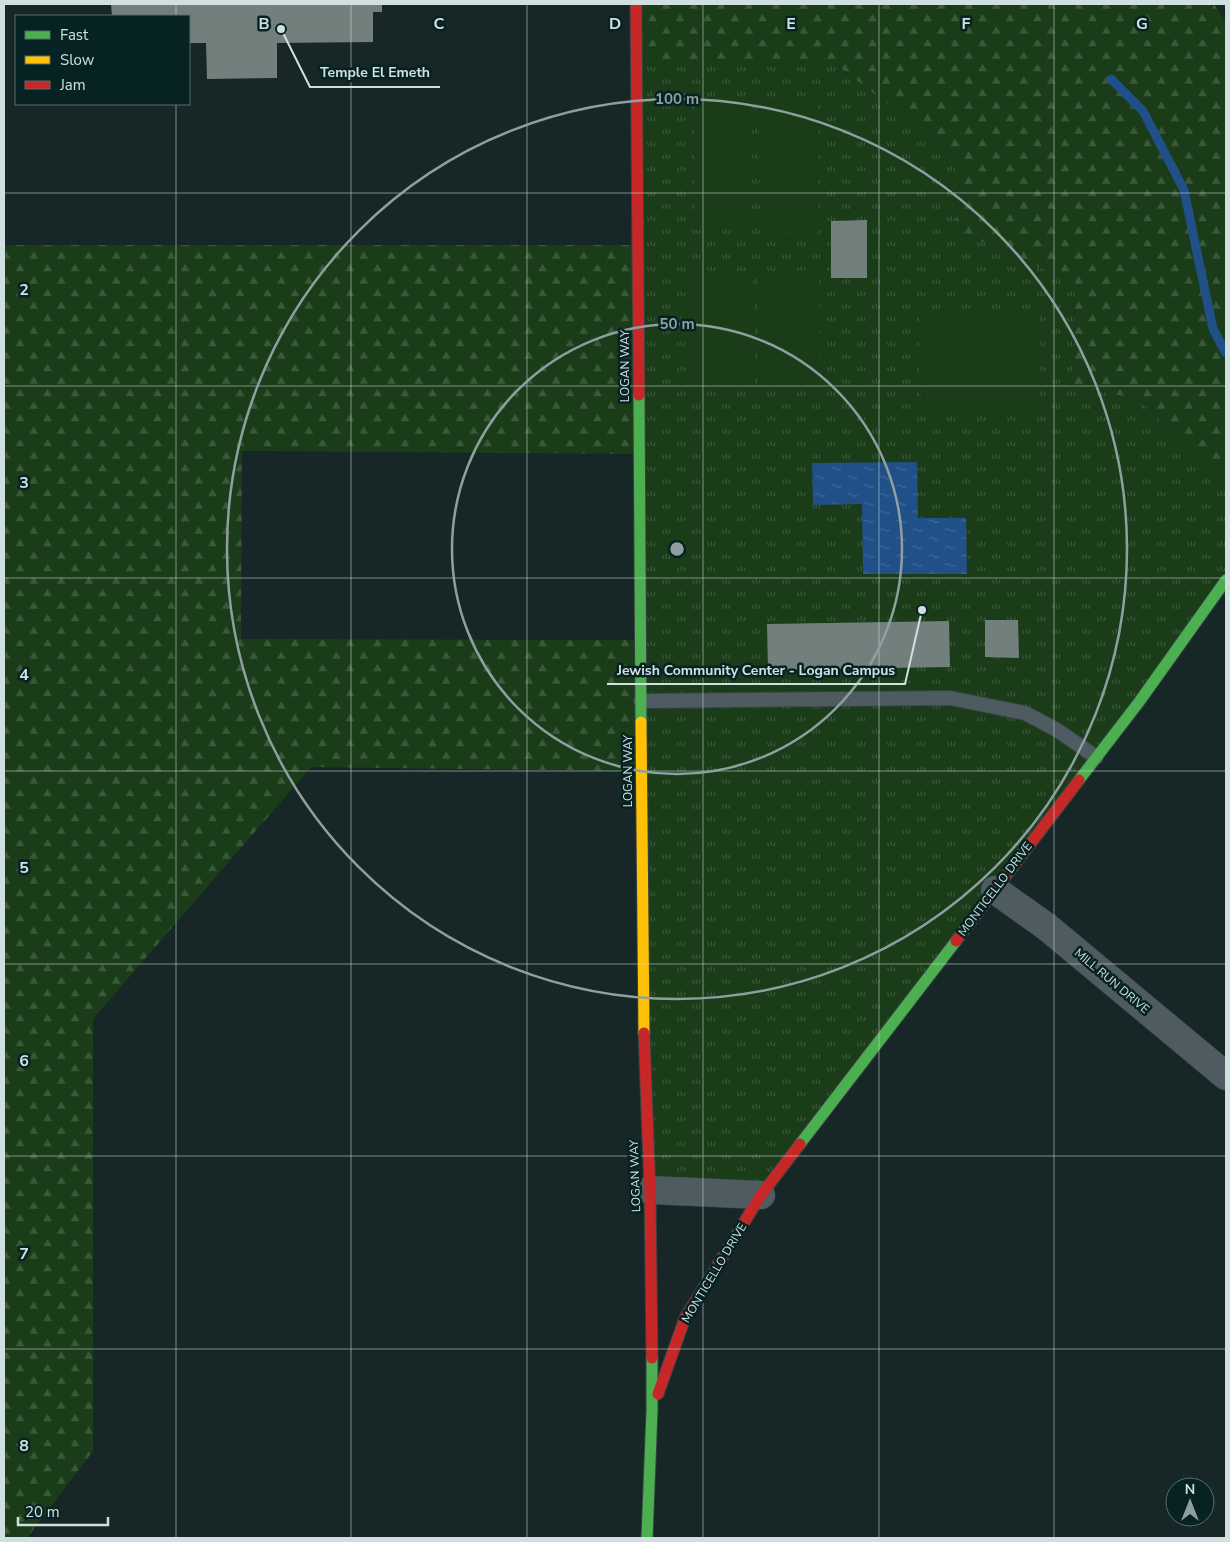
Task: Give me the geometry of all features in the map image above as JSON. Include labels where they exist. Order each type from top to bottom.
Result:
[{"type":"street","name":"LOGAN WAY","points":[[636,4],[644,1058],[650,1190],[652,1410],[647,1538]]},
{"type":"street","name":"MONTICELLO DRIVE","points":[[652,1410],[685,1318],[761,1195],[1096,758],[1226,580]]},
{"type":"street","name":"MILL RUN DRIVE","points":[[995,890],[1046,927],[1226,1076]]},
{"type":"street","points":[[650,1190],[761,1195]]},
{"type":"lane","points":[[641,701],[950,698],[1025,714],[1058,730],[1096,758]]},
{"type":"green space","points":[[636,4],[1214,4],[1224,19],[1226,18],[1226,487],[1139,399],[1074,387],[1075,281],[1013,257],[955,228],[962,161],[831,61],[636,61]]},
{"type":"green space","points":[[636,61],[831,61],[962,161],[955,228],[1013,257],[1075,281],[1074,387],[1139,399],[1226,487],[1226,580],[761,1195],[650,1190]]},
{"type":"green space","points":[[747,103],[749,229],[696,230],[694,104]]},
{"type":"green space","points":[[817,103],[818,233],[760,233],[759,104]]},
{"type":"green space","points":[[4,245],[638,245],[639,454],[242,451],[241,639],[640,640],[641,771],[311,767],[93,1019],[93,1451],[27,1538],[4,1538]]},
{"type":"green space","points":[[819,270],[820,389],[758,390],[758,272]]},
{"type":"green space","points":[[691,271],[753,271],[755,389],[692,391]]},
{"type":"green space","points":[[920,310],[1039,310],[1040,413],[921,412]]},
{"type":"water","points":[[917,462],[918,518],[966,518],[967,574],[863,574],[862,504],[813,505],[812,463]]},
{"type":"building","points":[[111,4],[382,4],[382,12],[373,12],[373,42],[277,43],[277,78],[207,79],[206,43],[190,43],[190,15],[112,15]]},
{"type":"building","points":[[867,220],[867,278],[831,278],[831,221]]},
{"type":"building","points":[[985,620],[1018,620],[1019,658],[985,657]]},
{"type":"building","points":[[949,621],[950,667],[768,670],[767,624]]},
{"type":"waterway","points":[[1111,79],[1143,111],[1184,190],[1213,329],[1226,353]]},
{"type":"traffic: fast","points":[[639,395],[641,722]]},
{"type":"traffic: fast","points":[[1079,780],[1139,702],[1226,580]]},
{"type":"traffic: fast","points":[[800,1144],[956,941]]},
{"type":"traffic: fast","points":[[647,1538],[652,1358]]},
{"type":"traffic: slow","points":[[641,722],[644,1033]]},
{"type":"traffic: jam","points":[[636,4],[639,395]]},
{"type":"traffic: jam","points":[[956,941],[1079,780]]},
{"type":"traffic: jam","points":[[644,1033],[650,1190],[652,1358]]},
{"type":"traffic: jam","points":[[658,1394],[685,1318],[761,1195],[800,1144]]},
{"type":"place","name":"Temple El Emeth","points":[[281,29]]},
{"type":"place","name":"Jewish Community Center - Logan Campus","points":[[922,610]]}]
